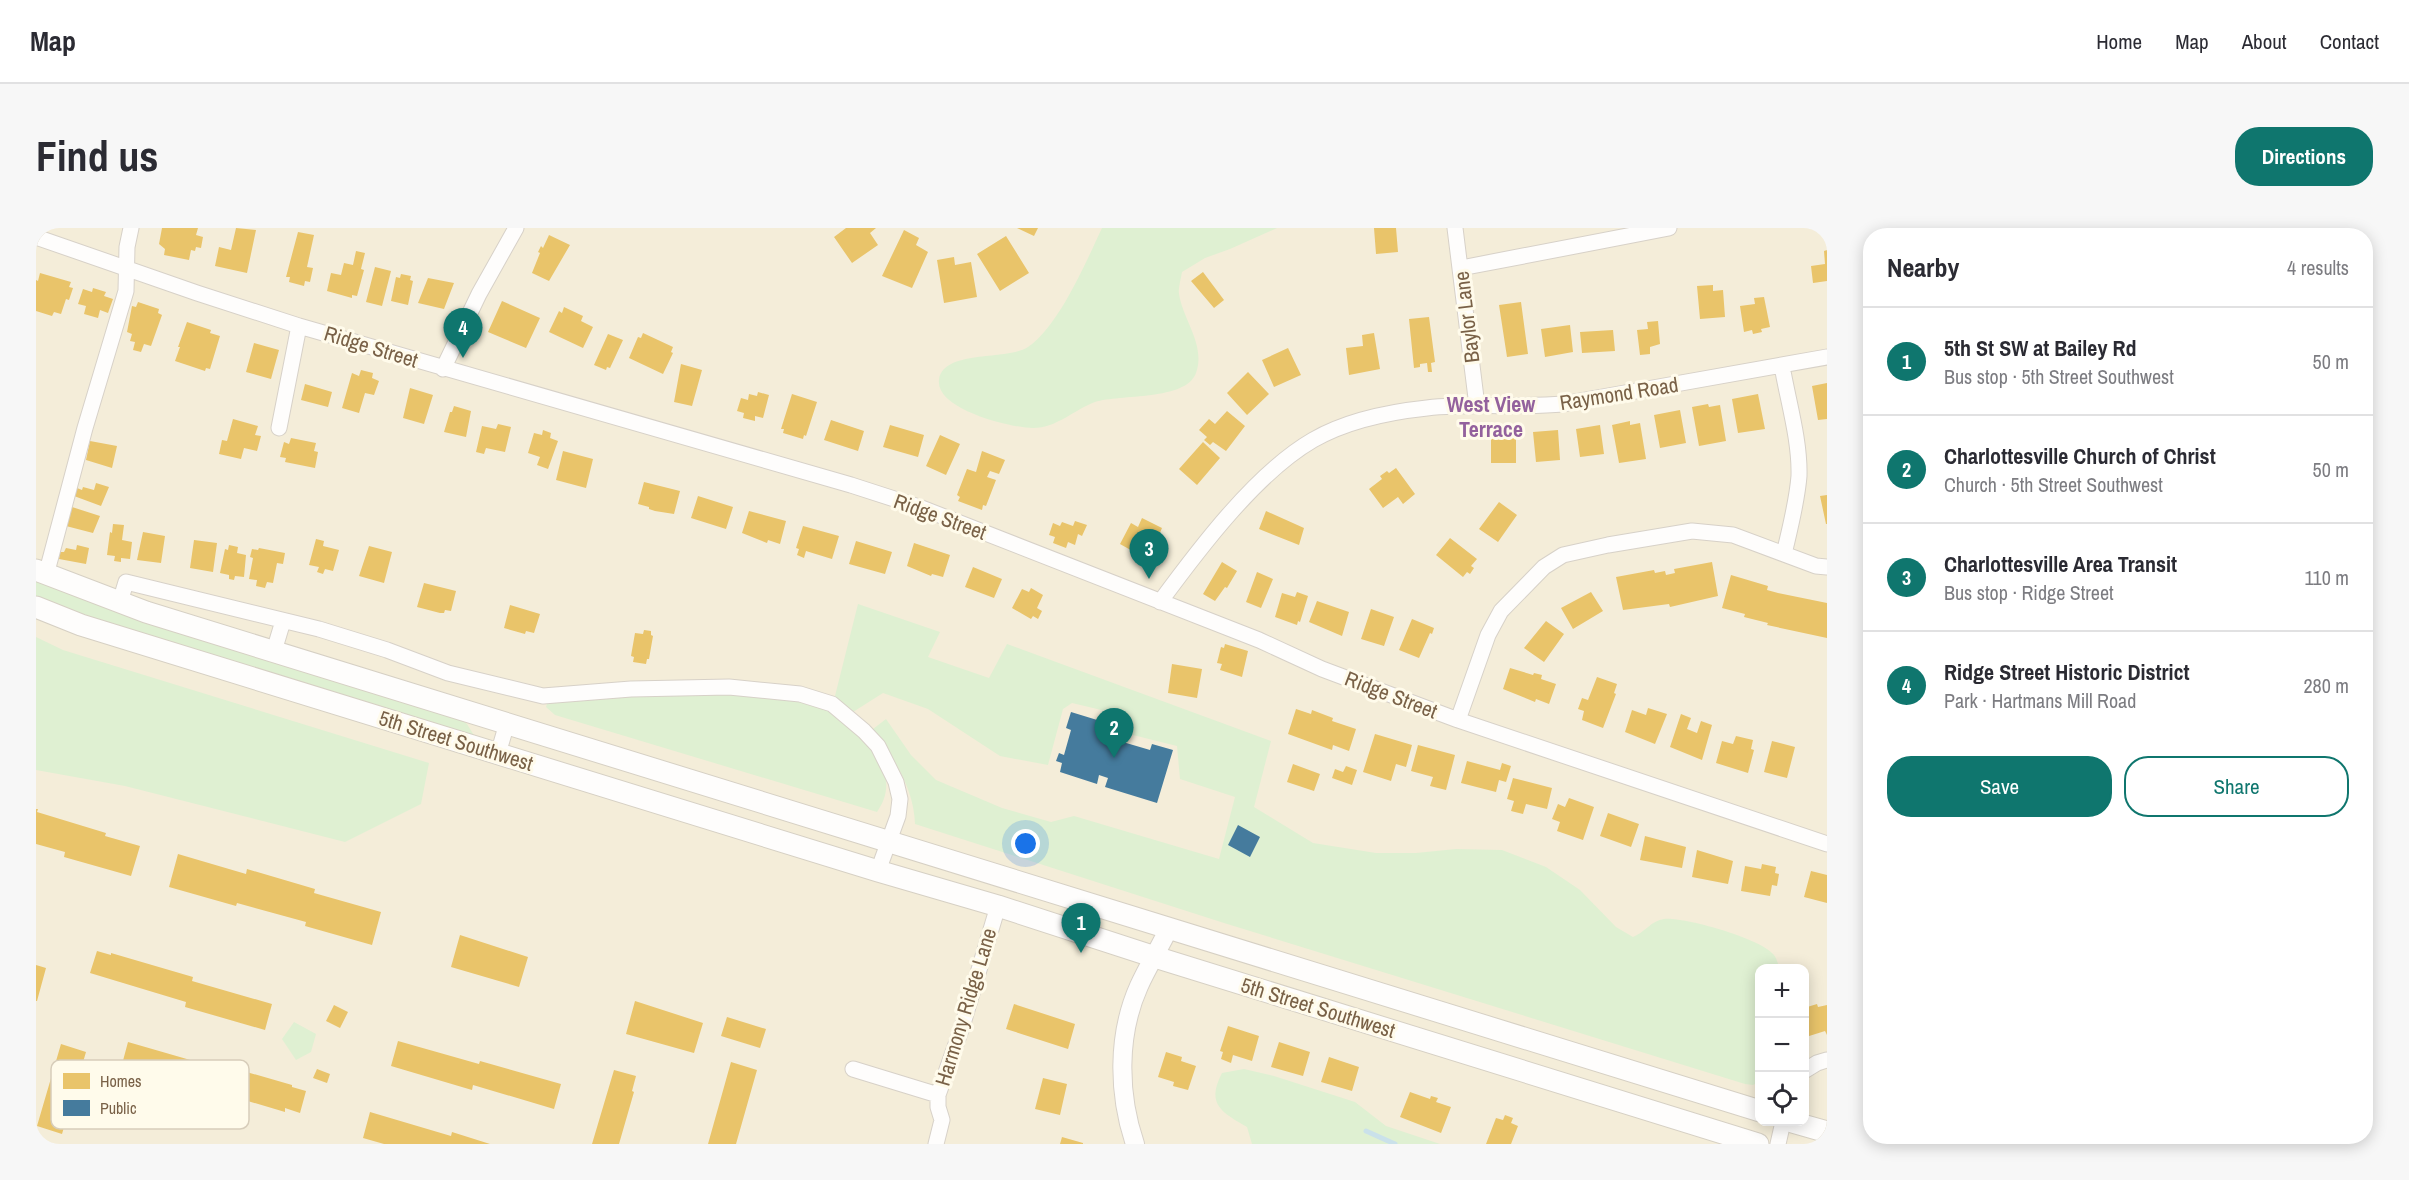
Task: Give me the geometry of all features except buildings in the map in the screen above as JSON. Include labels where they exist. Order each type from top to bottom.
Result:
[{"type":"main road","name":"5th Street Southwest","points":[[41,573],[120,602],[274,651],[1755,1110]]},
{"type":"main road","name":"5th Street Southwest","points":[[36,607],[81,625],[998,906],[1758,1144]]},
{"type":"main road","points":[[1806,1126],[1827,1132]]},
{"type":"street","points":[[41,573],[126,291],[127,247],[131,228]]},
{"type":"street","points":[[443,369],[479,294],[516,228]]},
{"type":"street","name":"Baylor Lane","points":[[1455,228],[1477,406]]},
{"type":"street","points":[[1461,268],[1669,228]]},
{"type":"street","name":"Ridge Street","points":[[36,237],[299,326],[919,507],[1270,645],[1322,669],[1458,720],[1827,844]]},
{"type":"street","points":[[279,428],[299,326]]},
{"type":"street","name":"Raymond Road","points":[[1160,602],[1196,554],[1242,502],[1285,460],[1313,440],[1340,427],[1425,408],[1528,407],[1563,404],[1827,357]]},
{"type":"street","points":[[1782,366],[1799,475],[1795,506],[1784,554]]},
{"type":"street","points":[[1458,720],[1488,635],[1501,611],[1544,567],[1563,555],[1692,531],[1733,535],[1816,566],[1827,567]]},
{"type":"street","points":[[120,602],[126,582],[319,629],[387,650],[448,673],[543,696],[631,689],[729,687],[800,694],[832,704],[878,746],[896,782],[900,799],[898,816],[878,871]]},
{"type":"street","points":[[274,651],[283,621]]},
{"type":"street","points":[[498,754],[507,723]]},
{"type":"street","name":"Harmony Ridge Lane","points":[[936,1144],[942,1120],[938,1107],[938,1095],[962,1027],[998,906]]},
{"type":"street","points":[[1136,1144],[1123,1097],[1122,1067],[1126,1032],[1134,1000],[1169,928]]},
{"type":"street","points":[[1809,1068],[1827,1060]]},
{"type":"street","points":[[853,1069],[938,1095]]},
{"type":"street","points":[[1778,1144],[1782,1126]]},
{"type":"shaded area","points":[[36,228],[1827,228],[1827,1144],[36,1144]]},
{"type":"green space","points":[[1102,228],[1277,228],[1205,258],[1182,272],[1179,294],[1196,343],[1198,363],[1196,373],[1190,382],[1180,388],[1151,395],[1095,402],[1058,422],[1033,428],[1008,425],[976,415],[949,400],[941,390],[939,380],[943,370],[963,360],[1018,351],[1028,347],[1039,337],[1071,292]]},
{"type":"green space","points":[[36,581],[102,606],[456,715],[467,724],[475,737],[88,617],[36,597]]},
{"type":"green space","points":[[858,604],[940,632],[928,657],[989,678],[1007,644],[1271,741],[1254,807],[1313,843],[1376,853],[1416,853],[1456,849],[1502,850],[1546,867],[1580,890],[1616,927],[1633,937],[1660,920],[1674,919],[1705,925],[1755,942],[1774,955],[1778,964],[1755,964],[1755,1084],[1745,1084],[1224,923],[915,824],[907,786],[895,762],[873,729],[886,719],[911,755],[936,780],[1002,808],[1051,822],[1074,816],[1219,859],[1235,797],[1180,779],[1177,746],[1125,733],[1114,713],[1072,703],[1063,709],[1048,765],[1000,756],[928,709],[883,693],[853,712],[844,704],[834,700]]},
{"type":"green space","points":[[36,637],[63,650],[429,763],[421,804],[345,842],[125,786],[36,770]]},
{"type":"green space","points":[[682,693],[756,695],[797,699],[824,706],[840,716],[855,730],[879,761],[886,780],[886,793],[881,806],[877,812],[555,715],[546,707],[547,704],[553,702]]},
{"type":"green space","points":[[294,1022],[316,1034],[311,1052],[296,1060],[282,1039]]},
{"type":"green space","points":[[1244,1069],[1274,1076],[1355,1102],[1386,1126],[1440,1144],[1252,1144],[1247,1127],[1223,1111],[1216,1100],[1217,1084],[1222,1073]]},
{"type":"waterway","points":[[1366,1131],[1395,1144]]},
{"type":"place","name":"Ridge Street Historic District","points":[[463,358]]},
{"type":"place","name":"Charlottesville Area Transit","points":[[1149,579]]},
{"type":"place","name":"Charlottesville Church of Christ","points":[[1114,758]]},
{"type":"place","name":"5th St SW at Bailey Rd","points":[[1081,953]]},
{"type":"district","name":"West View Terrace","points":[[1491,416]]}]
